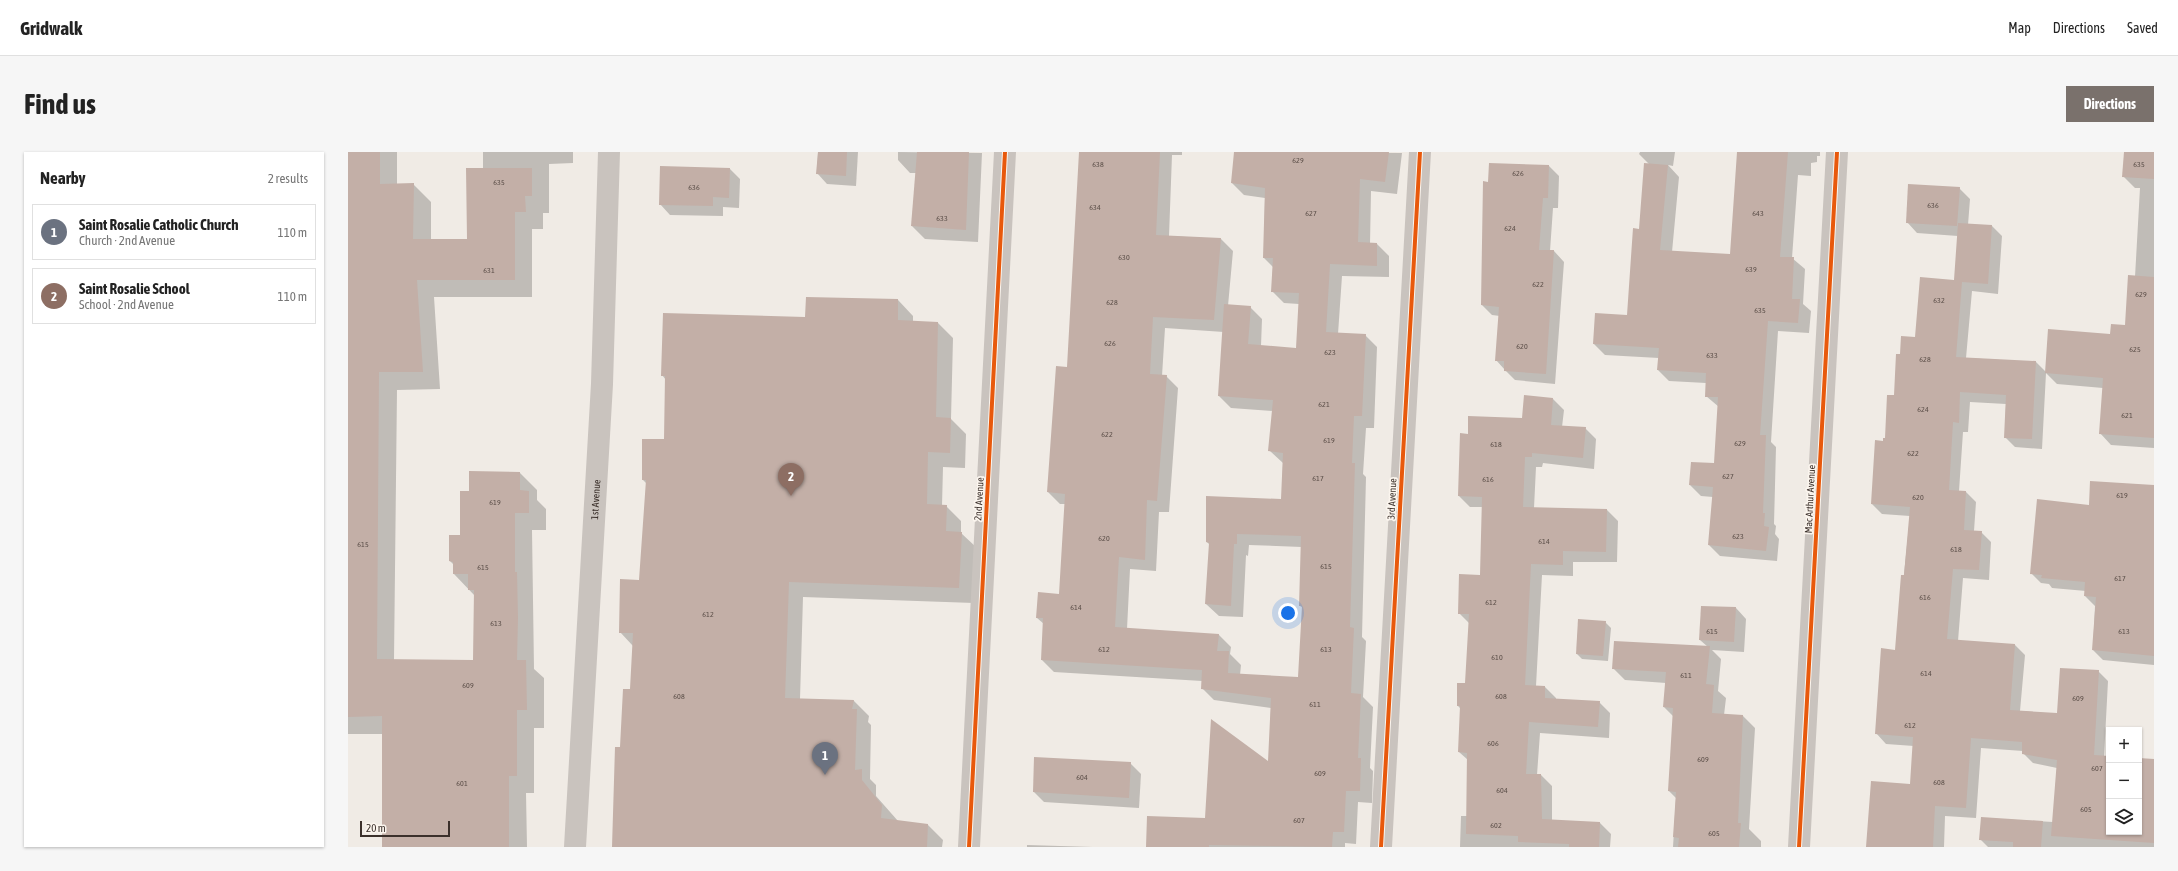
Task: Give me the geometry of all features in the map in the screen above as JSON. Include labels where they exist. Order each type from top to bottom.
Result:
[{"type":"street","name":"1st Avenue","points":[[575,847],[602,384],[609,152]]},
{"type":"street","name":"2nd Avenue","points":[[969,847],[1005,152]]},
{"type":"street","name":"3rd Avenue","points":[[1381,847],[1420,152]]},
{"type":"street","name":"Mac Arthur Avenue","points":[[1799,847],[1837,152]]},
{"type":"building","points":[[348,152],[380,152],[380,184],[414,183],[413,239],[467,239],[466,168],[532,168],[532,196],[525,196],[526,212],[515,212],[515,280],[417,280],[423,372],[379,372],[377,659],[473,660],[474,590],[468,590],[468,574],[453,574],[453,562],[449,561],[449,535],[460,535],[460,491],[469,491],[469,471],[520,472],[520,490],[529,491],[529,513],[515,513],[515,572],[517,572],[518,618],[517,660],[526,660],[527,710],[517,710],[517,776],[509,776],[509,847],[382,847],[382,716],[348,717]]},
{"type":"building","points":[[818,152],[847,152],[846,176],[816,174]]},
{"type":"building","points":[[917,152],[969,152],[966,230],[911,226]]},
{"type":"building","points":[[1079,152],[1160,152],[1156,235],[1221,238],[1214,320],[1153,317],[1150,374],[1167,375],[1157,501],[1147,500],[1145,560],[1119,557],[1115,627],[1219,634],[1217,651],[1229,651],[1228,673],[1298,677],[1302,606],[1299,606],[1301,536],[1237,534],[1237,544],[1234,544],[1231,606],[1205,604],[1209,543],[1206,542],[1206,496],[1281,499],[1283,453],[1268,451],[1273,400],[1218,396],[1224,304],[1251,306],[1248,344],[1296,348],[1299,293],[1271,292],[1273,258],[1263,258],[1265,188],[1231,183],[1234,152],[1389,152],[1385,182],[1360,179],[1358,242],[1377,243],[1377,266],[1330,264],[1326,332],[1366,334],[1362,416],[1354,416],[1352,463],[1355,463],[1350,627],[1354,628],[1351,693],[1361,694],[1358,758],[1361,758],[1360,791],[1346,791],[1344,832],[1333,832],[1332,847],[1209,845],[1209,847],[1146,847],[1147,816],[1205,818],[1211,719],[1268,761],[1271,698],[1201,689],[1202,670],[1041,660],[1043,618],[1036,618],[1038,592],[1059,594],[1065,494],[1047,492],[1056,366],[1067,367]]},
{"type":"building","points":[[1737,152],[1788,152],[1780,257],[1794,257],[1792,299],[1800,299],[1798,323],[1768,321],[1760,435],[1766,435],[1763,513],[1765,513],[1764,526],[1769,527],[1766,551],[1708,545],[1713,487],[1689,485],[1691,462],[1714,463],[1718,397],[1705,397],[1706,373],[1657,370],[1659,348],[1593,344],[1595,313],[1627,315],[1633,228],[1639,229],[1644,163],[1668,165],[1660,250],[1730,254]]},
{"type":"building","points":[[2124,152],[2154,152],[2154,179],[2122,177]]},
{"type":"building","points":[[1489,163],[1549,165],[1548,198],[1543,198],[1539,250],[1554,250],[1546,374],[1504,371],[1504,361],[1495,361],[1499,307],[1481,305],[1483,181],[1488,182]]},
{"type":"building","points":[[660,166],[730,168],[729,198],[713,197],[713,206],[659,205]]},
{"type":"building","points":[[1908,184],[1960,187],[1957,226],[1906,223]]},
{"type":"building","points":[[1958,223],[1992,225],[1988,284],[1962,282],[1956,357],[2036,361],[2032,439],[2004,438],[2006,395],[1960,392],[1959,423],[1953,422],[1949,490],[1966,491],[1964,530],[1982,531],[1979,570],[1953,569],[1947,639],[2015,644],[2010,710],[2057,713],[2060,668],[2099,670],[2094,755],[2106,756],[2106,835],[2142,835],[2142,758],[2154,759],[2154,843],[2051,836],[2057,760],[2022,754],[2022,742],[1971,738],[1966,808],[1935,806],[1933,847],[1866,847],[1871,781],[1910,784],[1913,737],[1875,734],[1881,648],[1895,650],[1901,575],[1904,575],[1910,507],[1871,504],[1875,440],[1883,441],[1883,438],[1885,438],[1887,395],[1894,395],[1896,354],[1900,354],[1901,336],[1915,337],[1920,277],[1954,280]]},
{"type":"building","points":[[2128,275],[2154,277],[2154,438],[2099,434],[2103,378],[2045,373],[2048,329],[2110,334],[2111,324],[2125,325]]},
{"type":"building","points":[[806,297],[898,299],[898,320],[938,322],[936,417],[951,418],[950,453],[928,452],[927,504],[947,505],[946,531],[962,532],[959,588],[789,582],[785,698],[854,700],[852,709],[857,709],[855,770],[862,769],[862,780],[882,805],[881,818],[928,824],[927,847],[612,847],[615,747],[620,747],[623,689],[630,689],[633,633],[619,633],[620,579],[639,580],[646,480],[642,480],[642,439],[664,439],[665,376],[661,376],[663,313],[805,317]]},
{"type":"building","points":[[1524,395],[1553,398],[1551,425],[1586,427],[1583,458],[1532,453],[1532,457],[1525,457],[1523,507],[1607,509],[1606,552],[1563,551],[1563,565],[1531,564],[1525,685],[1545,686],[1545,698],[1600,701],[1598,727],[1529,722],[1526,774],[1541,774],[1542,819],[1600,822],[1599,847],[1569,847],[1569,844],[1518,842],[1518,836],[1466,834],[1467,753],[1458,752],[1460,706],[1457,706],[1457,683],[1465,683],[1469,614],[1458,614],[1459,574],[1480,575],[1482,497],[1458,496],[1460,433],[1468,434],[1468,416],[1522,418]]},
{"type":"building","points":[[2090,481],[2154,485],[2154,656],[2092,650],[2096,597],[2084,596],[2085,582],[2041,578],[2042,575],[2030,574],[2037,499],[2089,505]]},
{"type":"building","points":[[1701,606],[1736,607],[1734,642],[1699,640]]},
{"type":"building","points":[[1578,619],[1606,621],[1603,656],[1576,654]]},
{"type":"building","points":[[1614,641],[1710,646],[1706,684],[1714,685],[1712,713],[1743,715],[1738,823],[1741,823],[1739,847],[1678,847],[1679,838],[1673,837],[1676,792],[1668,791],[1673,708],[1663,707],[1666,672],[1612,669]]},
{"type":"building","points":[[1034,757],[1131,762],[1129,798],[1033,792]]},
{"type":"building","points":[[1981,817],[2043,821],[2041,847],[2013,847],[2013,842],[1979,840]]},
{"type":"cycle path","points":[[969,847],[1005,152]]},
{"type":"cycle path","points":[[1381,847],[1420,152]]},
{"type":"cycle path","points":[[1799,847],[1837,152]]},
{"type":"place","name":"Saint Rosalie School","points":[[791,496]]},
{"type":"place","name":"Saint Rosalie Catholic Church","points":[[825,775]]}]
